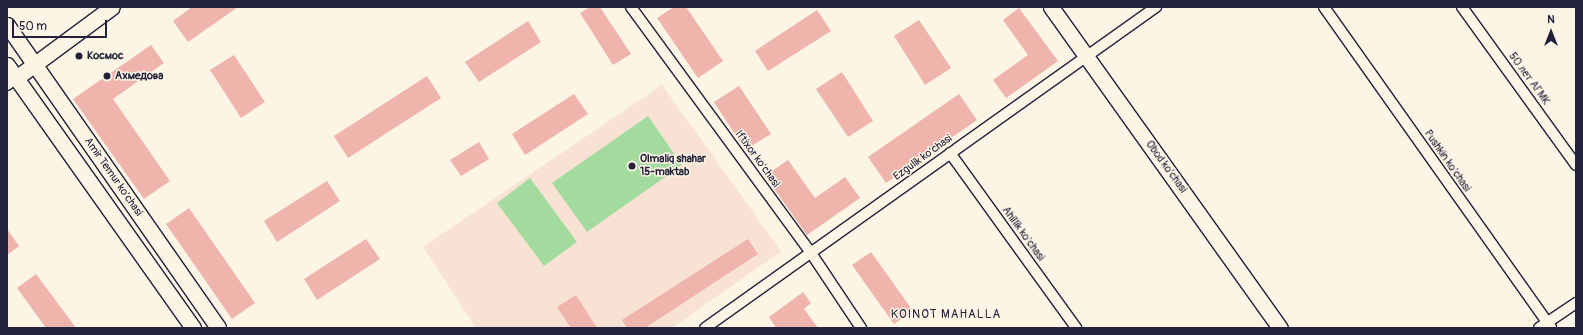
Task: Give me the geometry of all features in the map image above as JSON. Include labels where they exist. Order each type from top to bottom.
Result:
[{"type":"main road","points":[[12,82],[112,7]]},
{"type":"main road","name":"Obod ko'chasi","points":[[1051,7],[1280,328]]},
{"type":"main road","name":"Amir Temur ko'chasi","points":[[7,26],[218,328]]},
{"type":"main road","name":"Amir Temur ko'chasi","points":[[7,65],[12,82],[193,328]]},
{"type":"street","name":"Iftixor ko'chasi","points":[[631,7],[811,253],[861,328]]},
{"type":"street","name":"Ezgulik ko'chasi","points":[[705,328],[1156,7]]},
{"type":"street","name":"Pushkin ko'chasi","points":[[1324,7],[1546,326]]},
{"type":"street","name":"50 лет АГМК","points":[[1462,7],[1576,165]]},
{"type":"street","name":"Ahillik ko'chasi","points":[[950,153],[1076,328]]},
{"type":"street","points":[[1546,326],[1576,304]]},
{"type":"shaded area","name":"Olmaliq shahar 15-maktab","points":[[662,85],[781,251],[672,328],[476,328],[423,247]]},
{"type":"green space","points":[[648,116],[682,165],[587,232],[552,183]]},
{"type":"green space","points":[[530,178],[577,242],[544,266],[497,203]]},
{"type":"building","points":[[192,7],[238,7],[188,42],[173,21]]},
{"type":"building","points":[[590,7],[600,7],[631,54],[613,65],[580,13]]},
{"type":"building","points":[[674,7],[686,7],[723,61],[698,78],[657,18]]},
{"type":"building","points":[[1019,8],[1058,61],[1006,98],[993,80],[1028,55],[1003,20]]},
{"type":"building","points":[[817,10],[831,31],[768,71],[755,51]]},
{"type":"building","points":[[919,20],[951,68],[925,85],[894,36]]},
{"type":"building","points":[[528,21],[541,42],[479,82],[465,62]]},
{"type":"building","points":[[151,45],[164,63],[113,99],[170,181],[144,199],[73,99]]},
{"type":"building","points":[[234,55],[265,102],[241,118],[210,70]]},
{"type":"building","points":[[842,72],[873,121],[848,137],[816,89]]},
{"type":"building","points":[[427,76],[441,98],[348,158],[334,136]]},
{"type":"building","points":[[739,86],[771,134],[745,150],[714,102]]},
{"type":"building","points":[[574,94],[588,114],[525,155],[512,134]]},
{"type":"building","points":[[959,94],[977,120],[886,183],[868,157]]},
{"type":"building","points":[[479,142],[489,159],[461,176],[450,160]]},
{"type":"building","points":[[788,160],[815,198],[845,177],[860,198],[807,235],[765,176]]},
{"type":"building","points":[[327,181],[340,201],[277,242],[264,221]]},
{"type":"building","points":[[189,208],[255,303],[232,319],[166,224]]},
{"type":"building","points":[[7,229],[19,246],[7,255]]},
{"type":"building","points":[[366,239],[380,259],[317,300],[304,279]]},
{"type":"building","points":[[748,239],[758,254],[645,328],[627,328],[622,320]]},
{"type":"building","points":[[871,252],[913,311],[894,324],[852,265]]},
{"type":"building","points":[[36,274],[76,328],[46,328],[17,288]]},
{"type":"building","points":[[803,292],[811,303],[804,309],[818,328],[776,328],[769,317]]},
{"type":"building","points":[[576,295],[597,328],[571,328],[557,307]]},
{"type":"place","name":"Космос","points":[[79,56]]},
{"type":"place","name":"Ахмедова","points":[[107,76]]},
{"type":"place","name":"Olmaliq shahar 15-maktab","points":[[632,166]]},
{"type":"district","name":"KOINOT MAHALLA","points":[[946,315]]}]
